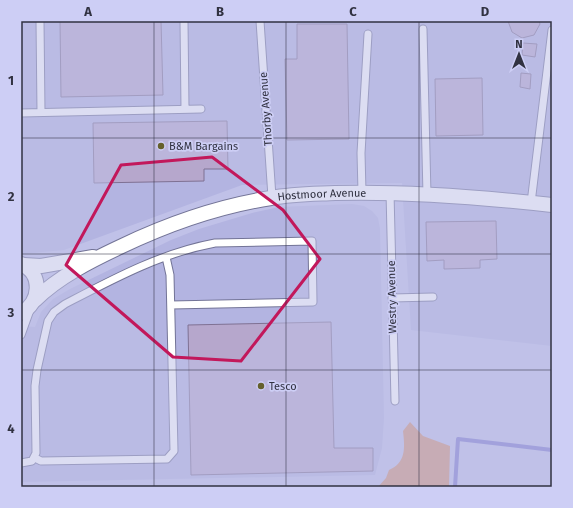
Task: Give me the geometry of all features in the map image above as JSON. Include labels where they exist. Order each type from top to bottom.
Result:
[{"type":"street","name":"Hostmoor Avenue","points":[[29,306],[46,289],[100,256],[172,224],[228,207],[272,198],[362,192],[390,192],[552,205]]},
{"type":"street","name":"Hostmoor Avenue","points":[[22,264],[41,266],[100,256]]},
{"type":"street","points":[[22,264],[33,274],[36,280],[37,287],[29,306]]},
{"type":"lane","points":[[40,21],[41,112]]},
{"type":"lane","points":[[184,21],[185,109]]},
{"type":"lane","name":"Thorby Avenue","points":[[260,21],[272,198]]},
{"type":"lane","points":[[423,29],[427,195]]},
{"type":"lane","points":[[531,203],[552,30]]},
{"type":"lane","points":[[362,192],[361,153],[368,34]]},
{"type":"lane","points":[[21,113],[202,109]]},
{"type":"lane","name":"Westry Avenue","points":[[390,192],[395,401]]},
{"type":"lane","points":[[35,458],[35,386],[48,321],[54,312],[65,304],[129,271],[166,257],[214,243],[312,241],[313,302],[171,305]]},
{"type":"lane","points":[[35,458],[40,461],[167,459],[174,451],[170,275],[166,257]]},
{"type":"lane","points":[[392,298],[433,297]]},
{"type":"lane","points":[[21,335],[29,306]]},
{"type":"lane","points":[[21,463],[27,463],[35,458]]},
{"type":"highlighted area","points":[[212,157],[283,210],[320,259],[241,361],[173,357],[66,265],[121,165]]},
{"type":"shaded area","points":[[21,21],[552,21],[552,346],[411,330],[402,183],[242,185],[64,250],[21,254]]},
{"type":"shaded area","points":[[352,204],[364,206],[372,211],[378,218],[380,229],[384,418],[382,448],[375,475],[21,482],[21,326],[35,327],[41,312],[53,299],[70,289],[171,240],[199,229],[252,213],[279,207]]},
{"type":"shaded area","points":[[410,422],[423,436],[450,446],[449,487],[378,487],[386,478],[389,470],[395,467],[401,459],[404,449],[403,431]]},
{"type":"building","points":[[60,21],[161,21],[163,95],[61,97]]},
{"type":"building","points":[[508,21],[539,21],[540,24],[534,35],[522,38],[512,32]]},
{"type":"building","points":[[297,24],[347,24],[349,139],[287,140],[285,59],[297,59]]},
{"type":"building","points":[[523,43],[537,44],[535,57],[522,55]]},
{"type":"building","points":[[521,73],[531,74],[530,89],[520,87]]},
{"type":"building","points":[[482,78],[483,135],[436,136],[435,79]]},
{"type":"building","name":"B&M Bargains","points":[[227,121],[228,169],[204,169],[204,181],[94,183],[93,123]]},
{"type":"building","points":[[496,221],[497,259],[480,260],[480,268],[444,269],[444,260],[427,261],[426,222]]},
{"type":"building","name":"Tesco","points":[[331,322],[334,448],[373,448],[373,471],[191,475],[188,325]]},
{"type":"waterway","points":[[455,487],[458,439],[552,450]]},
{"type":"place","name":"B&M Bargains","points":[[161,146]]},
{"type":"place","name":"Tesco","points":[[261,386]]}]
